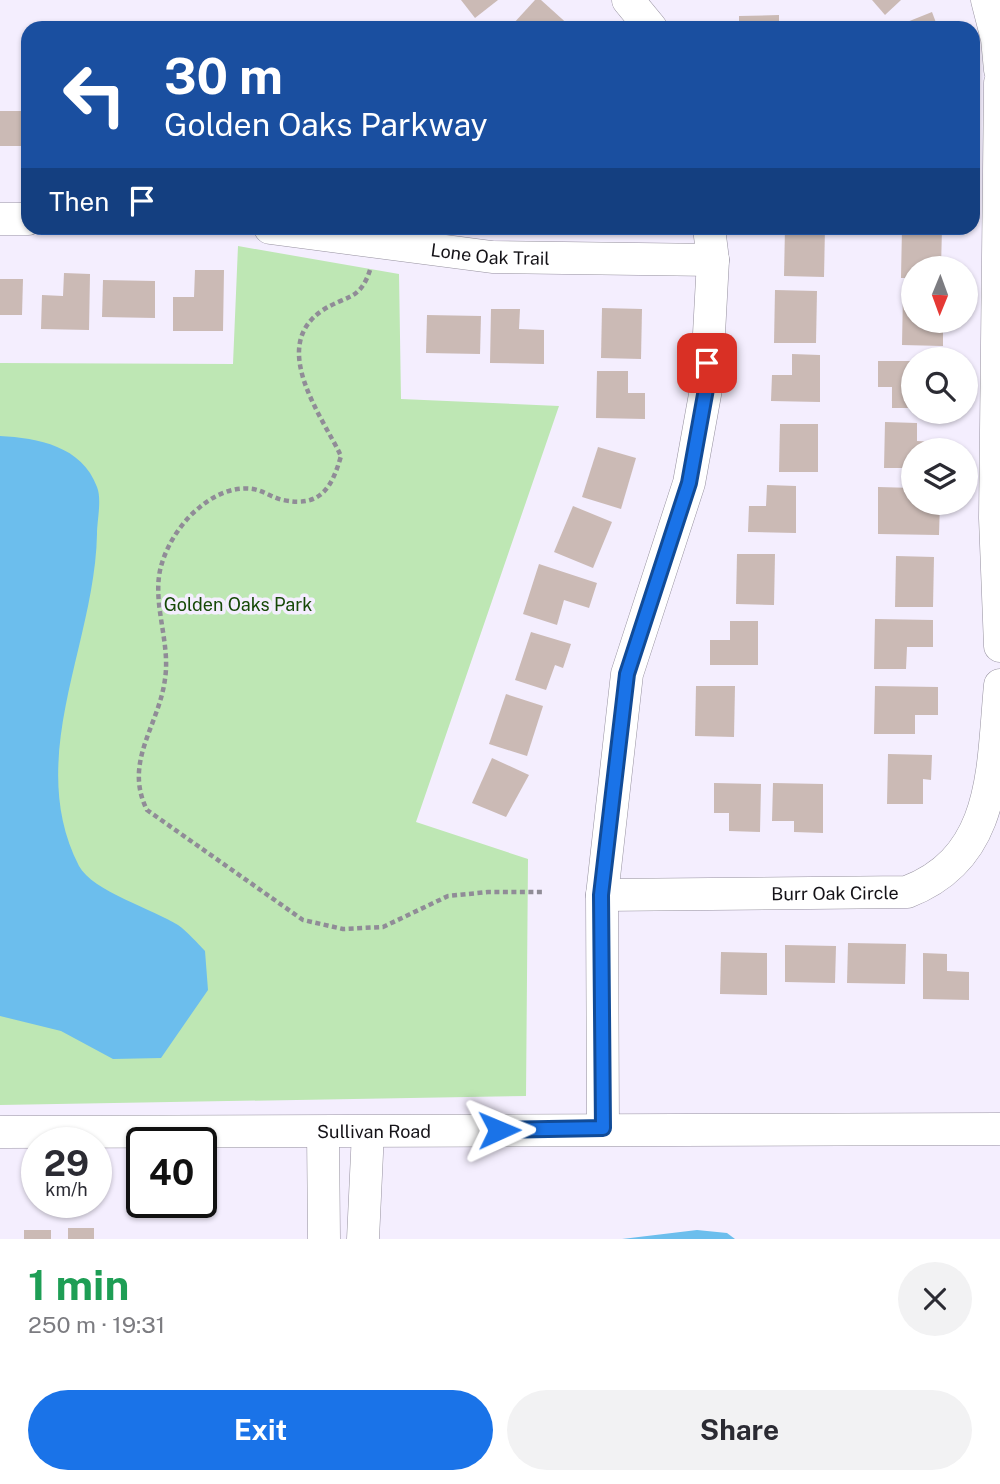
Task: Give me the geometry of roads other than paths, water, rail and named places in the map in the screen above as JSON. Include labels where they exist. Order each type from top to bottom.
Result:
[{"type":"street","points":[[628,0],[644,21]]},
{"type":"street","points":[[987,0],[997,39],[1000,71]]},
{"type":"street","points":[[1000,83],[995,518],[1000,646]]},
{"type":"street","points":[[0,219],[21,219]]},
{"type":"street","name":"Lone Oak Trail","points":[[324,235],[492,257],[713,260]]},
{"type":"street","points":[[603,1128],[601,895],[627,674],[689,483],[706,389],[713,260],[710,235]]},
{"type":"street","name":"Burr Oak Circle","points":[[601,895],[907,892],[922,887],[951,866],[975,836],[982,819],[988,797],[1000,685]]},
{"type":"street","name":"Sullivan Road","points":[[0,1132],[368,1132],[603,1128],[1000,1129]]},
{"type":"street","points":[[323,1132],[324,1239]]},
{"type":"street","points":[[363,1239],[368,1132]]},
{"type":"water","points":[[0,436],[43,442],[70,453],[90,473],[97,487],[99,510],[93,576],[67,701],[60,743],[58,784],[64,825],[79,866],[86,875],[110,892],[178,925],[205,951],[208,990],[161,1058],[113,1059],[61,1031],[0,1016]]},
{"type":"water","points":[[697,1230],[727,1233],[735,1239],[622,1239]]},
{"type":"park label","name":"Golden Oaks Park","points":[[238,604]]}]
